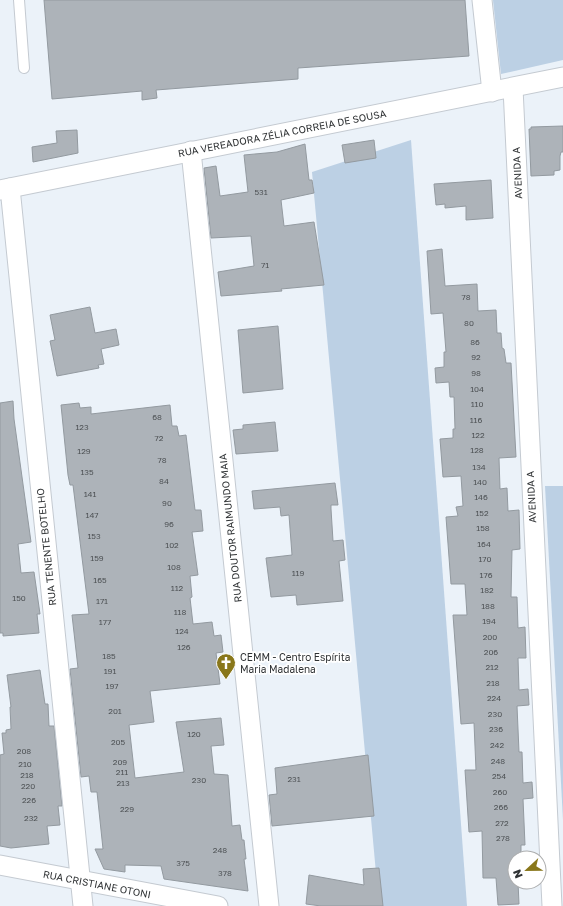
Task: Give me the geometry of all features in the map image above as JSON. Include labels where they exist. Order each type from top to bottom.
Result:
[{"type":"street","points":[[482,0],[492,92]]},
{"type":"street","name":"RUA VEREADORA ZÉLIA CORREIA DE SOUSA","points":[[5,189],[563,77]]},
{"type":"street","name":"AVENIDA A","points":[[513,88],[552,906]]},
{"type":"street","name":"RUA DOUTOR RAIMUNDO MAIA","points":[[191,151],[269,906]]},
{"type":"street","name":"RUA TENENTE BOTELHO","points":[[5,189],[83,906]]},
{"type":"street","name":"RUA CRISTIANE OTONI","points":[[0,865],[218,906]]},
{"type":"lane","points":[[19,0],[24,68]]},
{"type":"shaded area","points":[[493,0],[563,0],[563,60],[501,74]]},
{"type":"shaded area","points":[[411,140],[467,906],[379,906],[312,172]]},
{"type":"shaded area","points":[[545,486],[563,486],[563,820]]},
{"type":"building","points":[[44,0],[465,0],[469,56],[298,68],[298,79],[156,90],[157,98],[142,100],[142,91],[52,99]]},
{"type":"building","points":[[563,126],[563,152],[561,152],[560,156],[560,170],[554,171],[554,175],[531,176],[529,129],[531,129],[531,127]]},
{"type":"building","points":[[77,130],[78,153],[33,162],[32,147],[57,143],[56,131]]},
{"type":"building","points":[[374,140],[376,158],[345,163],[342,145]]},
{"type":"building","points":[[305,144],[309,180],[312,180],[314,193],[281,200],[284,226],[314,222],[324,285],[281,289],[282,291],[221,296],[218,272],[254,266],[251,236],[211,238],[204,168],[216,166],[220,196],[248,192],[244,155],[277,152]]},
{"type":"building","points":[[491,180],[493,218],[466,220],[466,206],[445,208],[445,204],[436,205],[434,184]]},
{"type":"building","points":[[442,249],[445,286],[477,284],[478,311],[496,310],[497,333],[501,333],[502,348],[504,349],[506,363],[511,363],[516,457],[499,458],[500,489],[507,488],[508,511],[519,510],[520,549],[512,550],[511,597],[517,597],[518,628],[525,627],[526,658],[518,658],[519,690],[528,689],[529,705],[517,706],[519,752],[522,752],[523,783],[532,782],[533,798],[523,799],[525,845],[521,845],[521,850],[507,850],[507,890],[518,890],[519,904],[498,905],[496,878],[483,878],[482,831],[469,832],[465,770],[476,770],[474,723],[461,724],[453,615],[467,615],[465,584],[451,584],[446,517],[458,516],[456,507],[463,506],[461,476],[443,477],[440,439],[453,438],[453,429],[455,429],[454,397],[450,397],[449,382],[436,383],[435,368],[444,367],[444,352],[446,352],[443,313],[431,314],[427,251]]},
{"type":"building","points":[[90,307],[95,333],[116,329],[119,345],[101,349],[104,364],[98,365],[99,368],[57,376],[50,341],[55,340],[50,315]]},
{"type":"building","points":[[278,326],[283,389],[243,393],[238,330]]},
{"type":"building","points":[[13,401],[14,419],[31,542],[18,544],[21,573],[34,572],[40,614],[37,614],[39,633],[3,636],[3,633],[0,633],[0,403]]},
{"type":"building","points":[[79,403],[80,408],[91,407],[91,414],[170,405],[172,426],[177,426],[179,436],[186,435],[195,510],[201,510],[203,531],[192,532],[198,575],[190,576],[192,597],[190,598],[193,624],[212,622],[214,636],[221,635],[223,652],[216,653],[220,684],[150,691],[154,722],[129,725],[135,778],[184,772],[176,722],[221,718],[224,745],[211,746],[214,774],[228,775],[232,826],[240,825],[242,840],[244,840],[246,859],[244,859],[248,891],[164,879],[161,866],[125,865],[125,872],[104,869],[95,849],[103,849],[97,792],[91,792],[89,776],[81,777],[70,669],[78,668],[72,615],[89,614],[73,485],[70,485],[68,475],[61,405]]},
{"type":"building","points":[[275,422],[278,451],[236,454],[233,430],[243,429],[243,425]]},
{"type":"building","points":[[335,483],[338,505],[331,505],[333,541],[343,540],[345,560],[339,561],[343,601],[297,605],[296,595],[271,597],[266,558],[292,555],[289,515],[281,516],[280,507],[254,509],[252,491]]},
{"type":"building","points":[[40,670],[45,704],[48,704],[49,726],[54,726],[62,806],[58,806],[60,825],[47,826],[49,844],[11,848],[0,846],[0,755],[4,754],[2,733],[6,733],[6,730],[11,729],[11,707],[7,675]]},
{"type":"building","points":[[368,755],[374,816],[272,826],[269,795],[277,794],[275,768]]},
{"type":"building","points":[[379,868],[383,906],[321,906],[306,904],[309,875],[364,885],[363,869]]},
{"type":"place","name":"CEMM - Centro Espírita Maria Madalena","points":[[226,680]]}]
